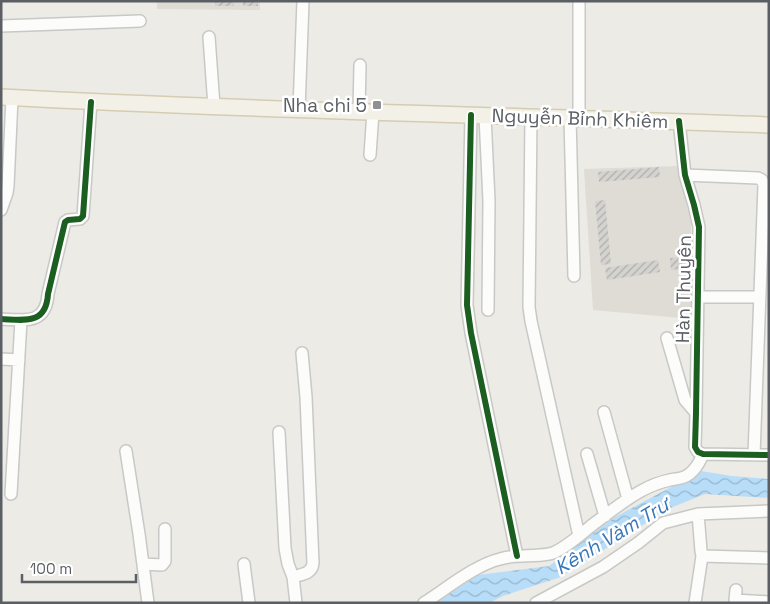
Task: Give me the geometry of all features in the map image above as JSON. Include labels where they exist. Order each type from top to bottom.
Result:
[{"type":"main road","name":"Nguyễn Bỉnh Khiêm","points":[[7,97],[91,102],[769,125]]},
{"type":"street","points":[[299,109],[303,1]]},
{"type":"street","points":[[574,276],[574,117],[579,1]]},
{"type":"street","points":[[1,26],[140,21]]},
{"type":"street","points":[[209,37],[214,106]]},
{"type":"street","points":[[360,65],[370,155]]},
{"type":"street","points":[[1,210],[8,186],[7,97]]},
{"type":"street","points":[[1,319],[21,320],[37,317],[44,312],[65,222],[80,219],[83,216],[91,102]]},
{"type":"street","points":[[478,115],[489,201],[488,310]]},
{"type":"street","points":[[478,115],[467,305],[471,333],[517,556]]},
{"type":"street","points":[[532,116],[529,307],[579,536]]},
{"type":"street","name":"Hàn Thuyên","points":[[679,122],[685,175],[699,227],[695,448],[703,454]]},
{"type":"street","points":[[685,175],[758,178],[764,184],[754,455]]},
{"type":"street","points":[[698,297],[760,297]]},
{"type":"street","points":[[12,494],[7,457],[19,360],[21,320]]},
{"type":"street","points":[[667,338],[685,400],[696,413]]},
{"type":"street","points":[[293,577],[313,569],[306,398],[302,353]]},
{"type":"street","points":[[1,359],[19,360]]},
{"type":"street","points":[[604,412],[628,499]]},
{"type":"street","points":[[279,432],[285,548],[293,577],[296,603]]},
{"type":"street","points":[[126,451],[148,603]]},
{"type":"street","points":[[588,454],[605,516]]},
{"type":"street","points":[[424,603],[469,574],[499,559],[546,555],[554,552],[579,536],[628,499],[651,486],[670,479],[680,479],[687,476],[693,471],[703,454],[769,455]]},
{"type":"street","points":[[536,603],[556,598],[638,543],[663,523],[698,514],[769,511]]},
{"type":"street","points":[[695,603],[702,556],[700,552],[698,514]]},
{"type":"street","points":[[143,564],[164,564],[165,530]]},
{"type":"street","points":[[702,556],[769,558]]},
{"type":"street","points":[[244,564],[249,603]]},
{"type":"street","points":[[735,598],[769,602]]},
{"type":"shaded area","points":[[157,1],[260,1],[260,10],[157,9]]},
{"type":"shaded area","points":[[677,166],[691,221],[691,319],[593,310],[584,169]]},
{"type":"water","name":"Kênh Vàm Trư","points":[[701,471],[769,479],[769,498],[705,494],[668,509],[561,577],[503,596],[489,603],[436,603],[477,575],[549,566],[615,517]]},
{"type":"building","points":[[215,1],[234,1],[234,6],[215,6]]},
{"type":"building","points":[[243,1],[258,1],[258,6],[243,6]]},
{"type":"building","points":[[659,167],[660,177],[599,182],[598,172]]},
{"type":"building","points":[[605,200],[611,264],[601,265],[595,201]]},
{"type":"building","points":[[686,257],[687,268],[671,270],[670,258]]},
{"type":"building","points":[[658,260],[660,272],[607,280],[605,268]]},
{"type":"cycle path","points":[[1,319],[26,320],[39,316],[43,311],[65,222],[80,219],[83,216],[91,102]]},
{"type":"cycle path","points":[[471,115],[467,305],[471,333],[517,556]]},
{"type":"cycle path","points":[[679,121],[685,175],[699,227],[695,447],[698,452],[703,454],[769,455]]},
{"type":"place","name":"Nha chi 5","points":[[377,105]]}]
